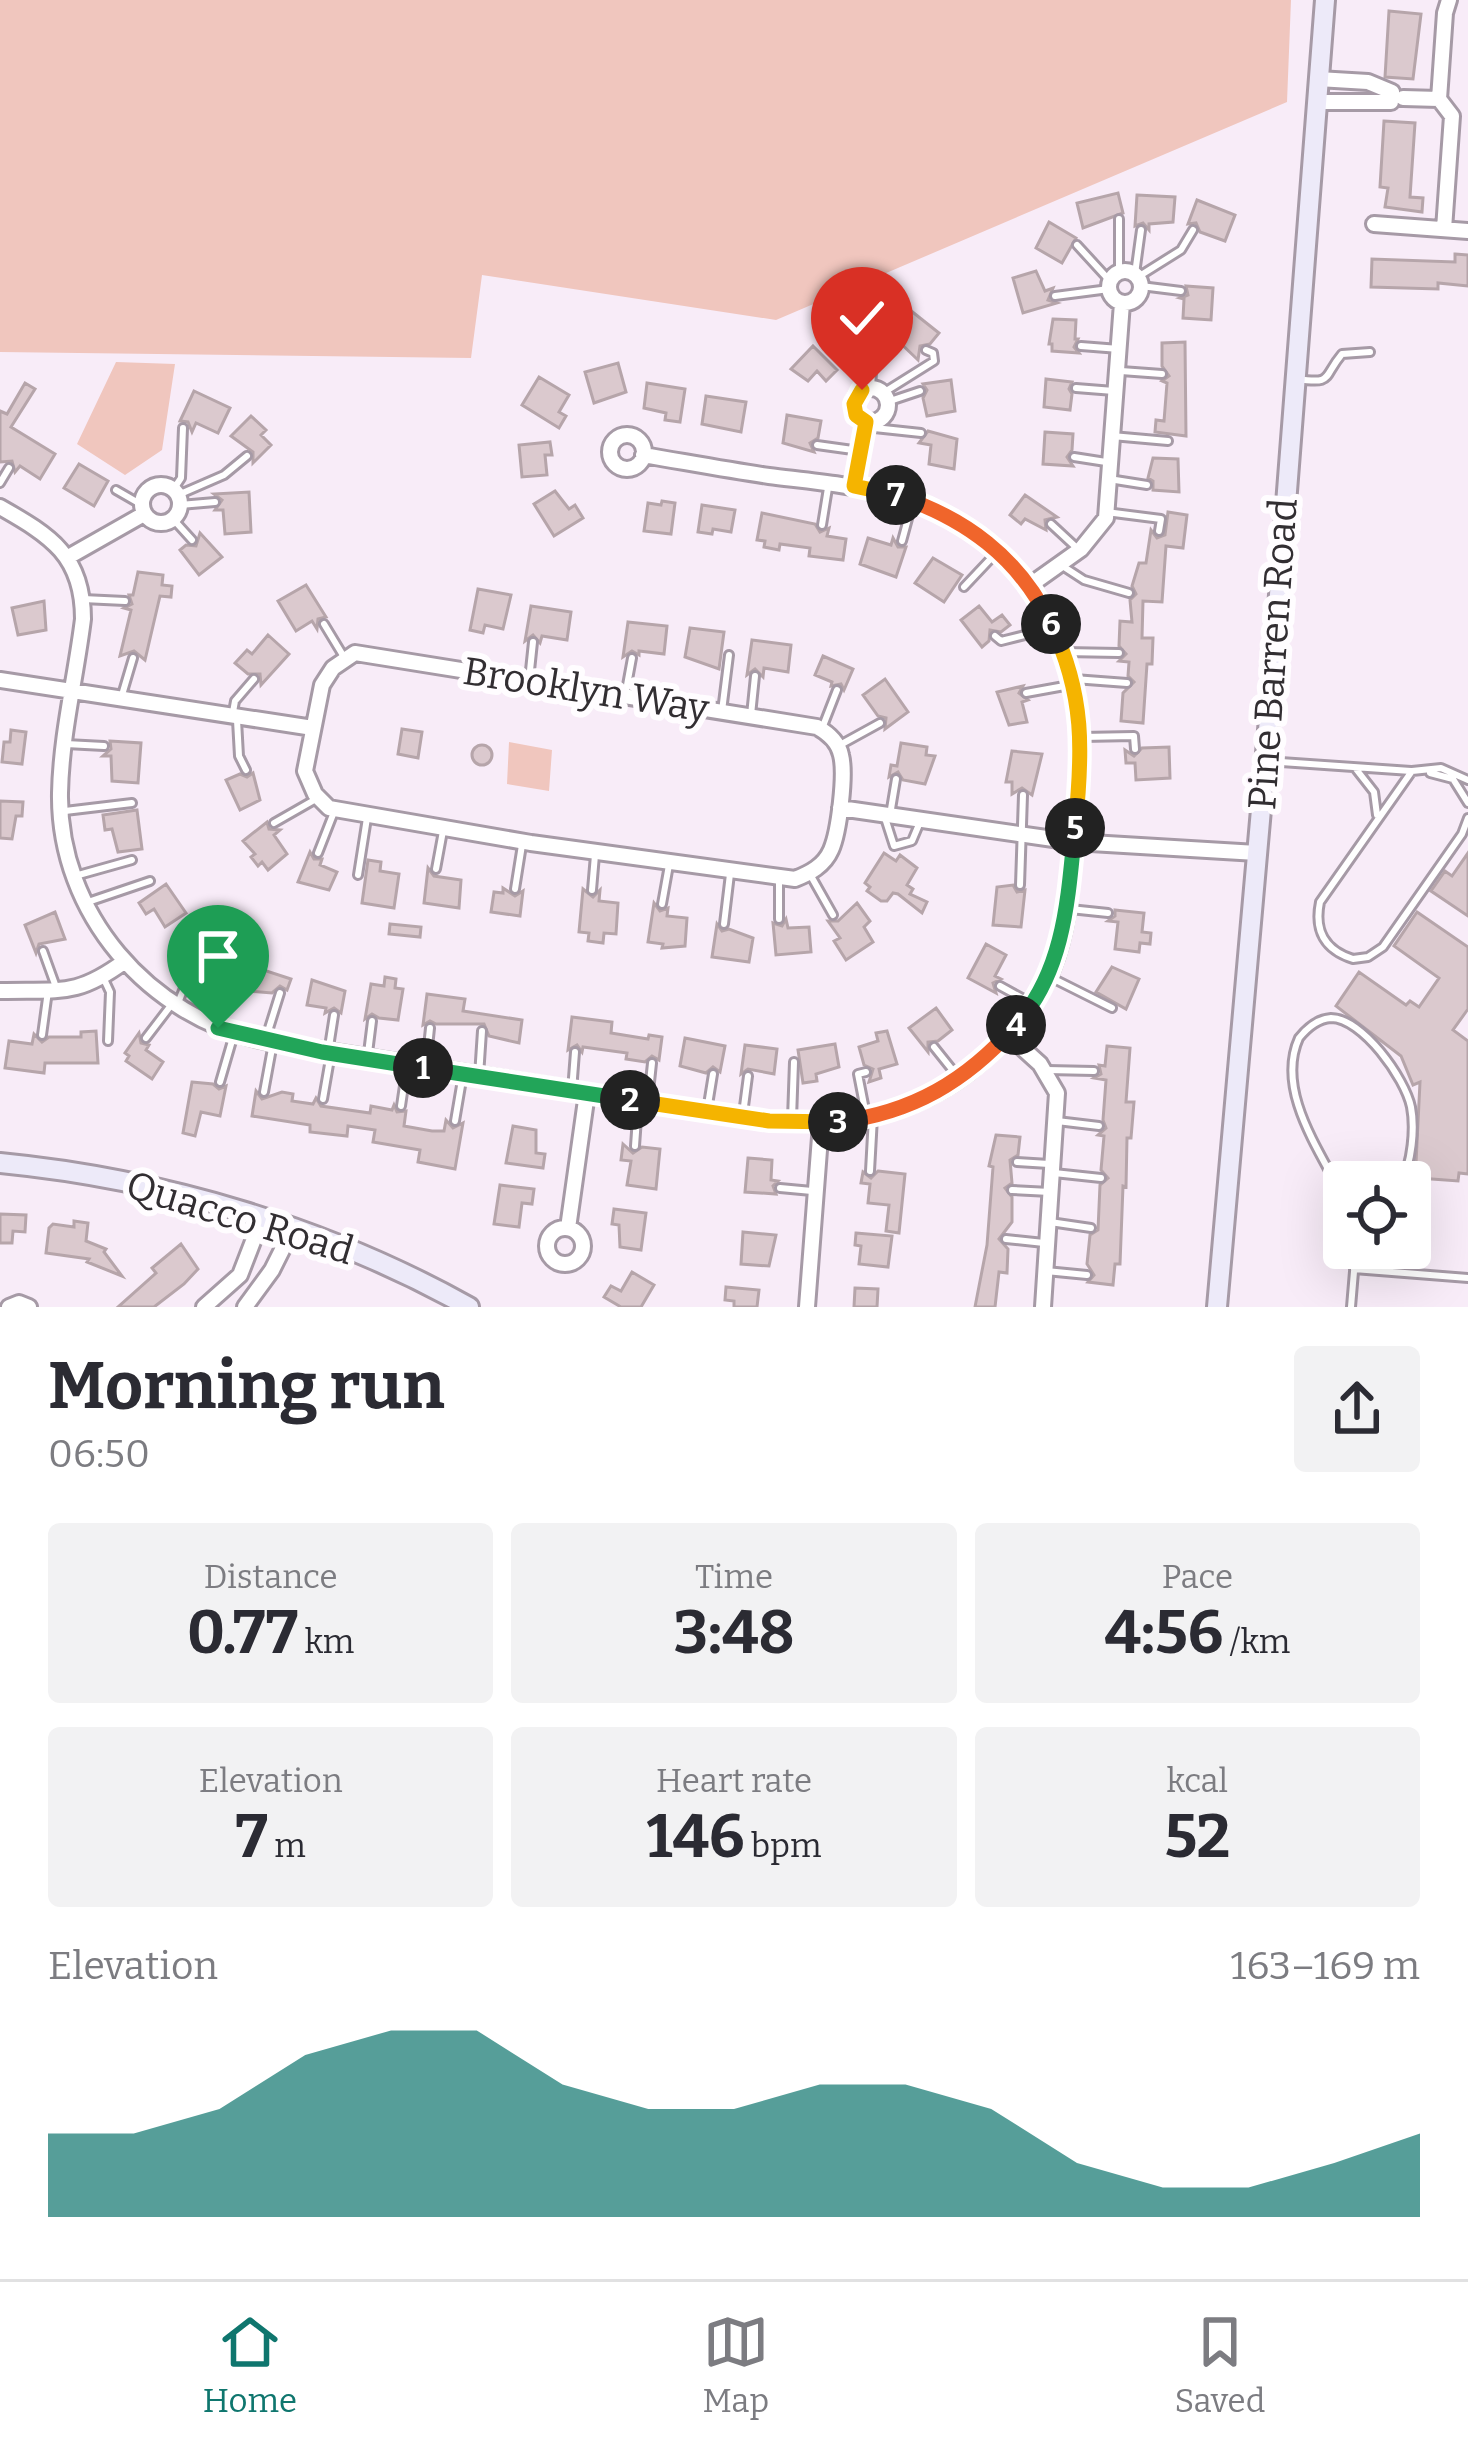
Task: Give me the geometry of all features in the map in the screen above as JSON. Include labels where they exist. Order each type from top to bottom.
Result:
[{"type":"main road","name":"Pine Barren Road","points":[[1217,1307],[1325,0]]},
{"type":"main road","name":"Quacco Road","points":[[0,1162],[124,1180],[262,1218],[361,1254],[469,1307]]},
{"type":"street","points":[[1439,99],[1450,0]]},
{"type":"street","points":[[1318,79],[1367,82],[1390,97]]},
{"type":"street","points":[[1317,102],[1439,99],[1450,110],[1444,229]]},
{"type":"street","points":[[1374,224],[1468,231]]},
{"type":"street","points":[[1125,280],[1137,298],[1122,303],[1113,298],[1125,280]]},
{"type":"street","points":[[1029,586],[1094,536],[1106,512],[1122,303]]},
{"type":"street","points":[[858,393],[880,394],[881,418],[865,424],[856,415],[858,393]]},
{"type":"street","points":[[854,486],[865,424]]},
{"type":"street","points":[[0,507],[70,556],[83,599],[61,811],[75,876],[85,903],[125,961],[174,1005],[234,1034],[269,1042],[743,1117],[821,1124],[870,1118],[933,1096],[1008,1035],[1048,977],[1066,909],[1082,737],[1064,652],[1029,586],[997,552],[939,509],[854,486],[643,455]]},
{"type":"street","points":[[154,486],[176,502],[159,524],[143,509],[144,495],[154,486]]},
{"type":"street","points":[[70,556],[143,509]]},
{"type":"street","name":"Brooklyn Way","points":[[344,657],[355,653],[822,729]]},
{"type":"street","points":[[344,657],[322,685],[305,771],[319,798],[335,809],[523,841],[795,879],[809,873],[831,850],[840,808],[841,755],[831,735],[822,729]]},
{"type":"street","points":[[0,680],[313,728]]},
{"type":"street","points":[[840,808],[1074,842],[1257,853]]},
{"type":"street","points":[[0,991],[73,991],[125,961]]},
{"type":"street","points":[[1008,1035],[1043,1070],[1057,1093],[1043,1307]]},
{"type":"street","points":[[568,1228],[579,1092]]},
{"type":"street","points":[[808,1307],[821,1124]]},
{"type":"street","points":[[204,1307],[240,1275],[262,1218]]},
{"type":"street","points":[[245,1307],[265,1282],[293,1228]]},
{"type":"street","points":[[9,1307],[20,1303],[29,1307]]},
{"type":"lane","points":[[1119,218],[1125,280]]},
{"type":"lane","points":[[1125,280],[1141,230]]},
{"type":"lane","points":[[1054,296],[1125,280],[1181,250],[1193,230]]},
{"type":"lane","points":[[1077,244],[1125,280],[1181,291]]},
{"type":"lane","points":[[874,340],[880,394]]},
{"type":"lane","points":[[1081,346],[1119,349]]},
{"type":"lane","points":[[880,394],[934,361],[933,353],[926,350]]},
{"type":"lane","points":[[1293,379],[1323,381],[1342,354],[1370,352]]},
{"type":"lane","points":[[1117,370],[1162,374]]},
{"type":"lane","points":[[1076,388],[1116,391]]},
{"type":"lane","points":[[880,394],[920,391]]},
{"type":"lane","points":[[865,424],[921,433]]},
{"type":"lane","points":[[183,428],[176,502],[192,540]]},
{"type":"lane","points":[[1112,436],[1168,441]]},
{"type":"lane","points":[[817,445],[860,452]]},
{"type":"lane","points":[[176,502],[247,456]]},
{"type":"lane","points":[[1074,457],[1110,462]]},
{"type":"lane","points":[[0,483],[9,468]]},
{"type":"lane","points":[[1109,479],[1148,485]]},
{"type":"lane","points":[[822,526],[829,483]]},
{"type":"lane","points":[[116,490],[143,509]]},
{"type":"lane","points":[[902,541],[913,501]]},
{"type":"lane","points":[[176,502],[215,502]]},
{"type":"lane","points":[[1106,512],[1161,519],[1159,531]]},
{"type":"lane","points":[[1052,524],[1079,550]]},
{"type":"lane","points":[[964,587],[997,552]]},
{"type":"lane","points":[[1060,564],[1084,580],[1129,592]]},
{"type":"lane","points":[[83,599],[125,601]]},
{"type":"lane","points":[[324,624],[344,657]]},
{"type":"lane","points":[[995,636],[1000,641],[1016,640],[1053,628]]},
{"type":"lane","points":[[529,681],[533,642]]},
{"type":"lane","points":[[1064,652],[1119,653]]},
{"type":"lane","points":[[722,711],[729,655]]},
{"type":"lane","points":[[121,699],[133,658]]},
{"type":"lane","points":[[626,696],[632,658]]},
{"type":"lane","points":[[751,716],[754,676]]},
{"type":"lane","points":[[246,770],[238,756],[235,701],[254,679]]},
{"type":"lane","points":[[1026,693],[1074,682],[1127,683]]},
{"type":"lane","points":[[822,729],[837,690]]},
{"type":"lane","points":[[837,747],[880,724]]},
{"type":"lane","points":[[1082,737],[1134,736],[1135,749]]},
{"type":"lane","points":[[66,744],[104,746]]},
{"type":"lane","points":[[1264,761],[1412,771],[1453,779],[1468,803]]},
{"type":"lane","points":[[1354,767],[1374,792],[1376,821]]},
{"type":"lane","points":[[1468,780],[1441,768],[1412,771],[1325,893],[1318,913],[1325,942],[1353,959],[1368,957],[1383,946],[1462,834],[1468,818]]},
{"type":"lane","points":[[896,779],[887,815],[888,838],[894,846],[912,841],[920,820]]},
{"type":"lane","points":[[1020,886],[1023,795]]},
{"type":"lane","points":[[274,823],[319,798]]},
{"type":"lane","points":[[61,811],[132,803]]},
{"type":"lane","points":[[318,853],[335,809]]},
{"type":"lane","points":[[358,874],[368,814]]},
{"type":"lane","points":[[436,868],[443,827]]},
{"type":"lane","points":[[515,890],[523,841]]},
{"type":"lane","points":[[592,890],[596,851]]},
{"type":"lane","points":[[75,876],[133,860]]},
{"type":"lane","points":[[662,904],[670,862]]},
{"type":"lane","points":[[724,924],[730,870]]},
{"type":"lane","points":[[809,873],[832,915]]},
{"type":"lane","points":[[778,877],[779,920]]},
{"type":"lane","points":[[85,903],[150,881]]},
{"type":"lane","points":[[1066,909],[1108,913]]},
{"type":"lane","points":[[42,1035],[53,992],[43,951]]},
{"type":"lane","points":[[146,1038],[174,1005],[190,974]]},
{"type":"lane","points":[[104,977],[110,992],[108,1041]]},
{"type":"lane","points":[[1048,977],[1112,1008]]},
{"type":"lane","points":[[1000,986],[1033,1004]]},
{"type":"lane","points":[[264,1092],[280,993]]},
{"type":"lane","points":[[323,1099],[334,1015]]},
{"type":"lane","points":[[1326,1161],[1290,1076],[1299,1037],[1322,1020],[1338,1019],[1378,1048],[1395,1069],[1412,1109],[1409,1161]]},
{"type":"lane","points":[[368,1059],[372,1021]]},
{"type":"lane","points":[[425,1068],[430,1028]]},
{"type":"lane","points":[[455,1121],[482,1031]]},
{"type":"lane","points":[[220,1082],[234,1034]]},
{"type":"lane","points":[[934,1047],[959,1078]]},
{"type":"lane","points":[[575,1052],[579,1092]]},
{"type":"lane","points":[[792,1122],[794,1062]]},
{"type":"lane","points":[[635,1146],[652,1063]]},
{"type":"lane","points":[[401,1106],[407,1065]]},
{"type":"lane","points":[[1043,1070],[1094,1071]]},
{"type":"lane","points":[[866,1072],[858,1074],[870,1118],[871,1171]]},
{"type":"lane","points":[[707,1111],[712,1074]]},
{"type":"lane","points":[[743,1117],[748,1076]]},
{"type":"lane","points":[[1057,1120],[1099,1126]]},
{"type":"lane","points":[[1017,1162],[1101,1178]]},
{"type":"lane","points":[[780,1188],[818,1192]]},
{"type":"lane","points":[[1012,1190],[1052,1192]]},
{"type":"lane","points":[[1050,1222],[1091,1228]]},
{"type":"lane","points":[[1006,1239],[1048,1244]]},
{"type":"lane","points":[[1352,1307],[1354,1269],[1468,1278]]},
{"type":"lane","points":[[1046,1271],[1087,1275]]},
{"type":"shaded area","points":[[0,0],[1291,0],[1287,102],[776,320],[482,275],[471,358],[0,352]]},
{"type":"shaded area","points":[[116,362],[175,364],[162,450],[125,475],[77,444]]},
{"type":"shaded area","points":[[509,742],[552,750],[549,791],[507,784]]},
{"type":"building","points":[[1389,11],[1421,14],[1413,79],[1385,77]]},
{"type":"building","points":[[1384,121],[1415,123],[1410,197],[1423,198],[1422,212],[1385,207],[1388,188],[1380,187]]},
{"type":"building","points":[[1118,193],[1123,213],[1083,228],[1077,203]]},
{"type":"building","points":[[1137,195],[1175,197],[1173,222],[1149,224],[1149,230],[1143,223],[1135,226]]},
{"type":"building","points":[[1197,200],[1235,215],[1225,241],[1200,232],[1196,223],[1188,224]]},
{"type":"building","points":[[1049,222],[1076,238],[1062,263],[1036,248]]},
{"type":"building","points":[[1455,254],[1468,255],[1468,286],[1371,287],[1372,259],[1455,262]]},
{"type":"building","points":[[1036,271],[1045,291],[1053,288],[1048,300],[1057,303],[1023,313],[1013,278]]},
{"type":"building","points":[[1186,286],[1213,288],[1211,320],[1183,318],[1184,299],[1180,298],[1188,295]]},
{"type":"building","points":[[876,310],[882,339],[873,333],[840,343],[835,317]]},
{"type":"building","points":[[910,310],[939,333],[930,344],[920,346],[918,360],[891,334]]},
{"type":"building","points":[[1053,319],[1076,320],[1074,347],[1079,353],[1052,351]]},
{"type":"building","points":[[1185,342],[1186,436],[1155,432],[1156,420],[1164,421],[1167,383],[1162,381],[1169,376],[1162,366],[1162,343]]},
{"type":"building","points":[[813,346],[837,370],[826,381],[817,371],[808,381],[791,369]]},
{"type":"building","points":[[618,363],[626,392],[594,403],[585,372]]},
{"type":"building","points":[[539,377],[569,395],[559,412],[566,416],[559,428],[522,405]]},
{"type":"building","points":[[1046,379],[1072,382],[1070,410],[1044,407]]},
{"type":"building","points":[[951,380],[955,411],[927,416],[923,384]]},
{"type":"building","points":[[25,383],[35,389],[11,427],[55,454],[40,479],[20,466],[15,472],[12,461],[0,462],[0,411],[7,414]]},
{"type":"building","points":[[647,383],[685,389],[680,422],[644,408]]},
{"type":"building","points":[[194,391],[230,408],[218,433],[196,423],[192,432],[188,422],[180,421]]},
{"type":"building","points":[[706,396],[746,402],[741,432],[702,424]]},
{"type":"building","points":[[787,415],[821,421],[818,438],[810,443],[814,452],[783,443]]},
{"type":"building","points":[[251,416],[266,430],[261,435],[271,445],[253,463],[253,452],[231,436]]},
{"type":"building","points":[[928,431],[957,439],[954,469],[929,464],[931,445],[919,443]]},
{"type":"building","points":[[1045,432],[1073,434],[1067,457],[1073,466],[1043,464]]},
{"type":"building","points":[[550,442],[552,455],[545,455],[547,475],[522,477],[519,445]]},
{"type":"building","points":[[1153,458],[1178,459],[1179,492],[1153,490],[1148,478]]},
{"type":"building","points":[[79,464],[108,481],[94,506],[64,488]]},
{"type":"building","points":[[555,491],[569,509],[575,505],[583,518],[554,536],[534,504]]},
{"type":"building","points":[[249,492],[251,532],[225,534],[223,510],[215,510],[222,500],[214,494]]},
{"type":"building","points":[[1025,495],[1057,517],[1045,520],[1046,530],[1025,519],[1021,524],[1010,515]]},
{"type":"building","points":[[662,501],[675,503],[671,534],[644,531],[648,503],[661,505]]},
{"type":"building","points":[[702,505],[735,510],[731,532],[698,532]]},
{"type":"building","points":[[1168,512],[1187,515],[1183,548],[1166,546],[1162,602],[1143,601],[1142,638],[1153,638],[1143,723],[1121,721],[1123,693],[1134,682],[1128,676],[1129,662],[1119,661],[1126,654],[1119,646],[1120,621],[1132,622],[1130,600],[1136,594],[1132,586],[1139,563],[1146,563],[1151,530],[1157,538],[1165,535]]},
{"type":"building","points":[[762,513],[815,524],[820,532],[829,528],[827,536],[846,539],[843,560],[809,556],[810,548],[764,547],[765,541],[757,540]]},
{"type":"building","points":[[200,533],[222,557],[199,575],[180,550],[196,546]]},
{"type":"building","points":[[868,538],[891,545],[893,538],[898,547],[906,547],[896,577],[860,564]]},
{"type":"building","points":[[933,558],[962,575],[944,602],[915,583]]},
{"type":"building","points":[[138,572],[163,575],[162,585],[172,586],[171,597],[160,596],[145,660],[134,651],[120,656],[131,610],[124,608],[132,604],[129,595],[133,595]]},
{"type":"building","points":[[306,585],[326,617],[318,619],[317,629],[312,621],[296,631],[278,601]]},
{"type":"building","points":[[478,589],[511,595],[503,629],[485,625],[483,633],[470,630]]},
{"type":"building","points":[[44,601],[46,630],[18,635],[12,608]]},
{"type":"building","points":[[531,606],[571,612],[567,640],[542,636],[540,643],[533,635],[525,641]]},
{"type":"building","points":[[979,606],[992,622],[1002,615],[1010,625],[1001,632],[990,630],[989,641],[982,647],[961,620]]},
{"type":"building","points":[[628,622],[667,626],[664,654],[632,651],[623,657]]},
{"type":"building","points":[[690,628],[724,632],[719,669],[685,657]]},
{"type":"building","points":[[268,635],[289,654],[261,685],[260,674],[248,674],[235,663],[247,650],[252,654]]},
{"type":"building","points":[[752,640],[791,645],[788,672],[764,668],[763,677],[755,669],[747,675]]},
{"type":"building","points":[[823,656],[853,669],[844,690],[841,684],[831,686],[832,682],[815,675]]},
{"type":"building","points":[[885,679],[908,712],[885,729],[886,718],[878,716],[863,695]]},
{"type":"building","points":[[1023,686],[1019,693],[1028,700],[1022,702],[1027,722],[1009,725],[997,692]]},
{"type":"building","points":[[402,729],[422,732],[418,758],[398,754]]},
{"type":"building","points":[[11,730],[26,732],[22,764],[2,762]]},
{"type":"building","points":[[110,741],[141,743],[138,783],[112,781],[111,756],[103,756],[111,749]]},
{"type":"building","points":[[901,743],[927,747],[926,755],[935,756],[925,784],[903,780],[898,772],[889,777],[891,765],[897,766]]},
{"type":"building","points":[[482,745],[492,755],[482,765],[472,755]]},
{"type":"building","points":[[1169,747],[1170,778],[1136,780],[1135,763],[1126,763],[1125,750],[1134,756],[1142,748]]},
{"type":"building","points":[[1012,751],[1042,754],[1032,795],[1022,788],[1012,794],[1012,782],[1006,782]]},
{"type":"building","points":[[253,773],[260,800],[240,810],[226,780]]},
{"type":"building","points":[[0,801],[23,802],[12,839],[0,838]]},
{"type":"building","points":[[137,810],[142,849],[118,852],[112,829],[105,830],[103,815]]},
{"type":"building","points":[[267,822],[269,829],[280,830],[274,835],[287,854],[268,870],[262,862],[258,866],[251,857],[255,854],[243,841]]},
{"type":"building","points":[[310,852],[314,859],[322,859],[320,865],[337,872],[329,890],[298,882]]},
{"type":"building","points":[[884,853],[896,861],[900,855],[917,868],[907,885],[913,889],[910,894],[927,902],[922,913],[898,894],[881,901],[867,891],[870,887],[865,883]]},
{"type":"building","points":[[1468,853],[1468,916],[1431,891],[1445,871],[1452,876]]},
{"type":"building","points":[[368,860],[381,862],[380,871],[399,874],[394,908],[362,903]]},
{"type":"building","points":[[428,868],[434,876],[461,880],[459,908],[424,903]]},
{"type":"building","points":[[166,884],[186,913],[165,927],[154,909],[146,914],[139,903]]},
{"type":"building","points":[[1013,885],[1017,892],[1025,890],[1021,927],[993,925],[997,887]]},
{"type":"building","points":[[503,888],[515,896],[523,891],[520,916],[491,912],[494,892],[503,893]]},
{"type":"building","points":[[583,889],[593,897],[600,890],[599,901],[618,903],[616,934],[604,933],[603,943],[588,941],[589,933],[579,932]]},
{"type":"building","points":[[654,903],[660,911],[668,908],[667,916],[687,918],[685,946],[662,948],[663,944],[648,942]]},
{"type":"building","points":[[857,903],[870,921],[864,927],[873,942],[846,960],[834,941],[840,938],[828,921],[838,921]]},
{"type":"building","points":[[1115,910],[1144,913],[1142,932],[1151,933],[1150,944],[1140,943],[1139,952],[1115,949],[1118,922],[1108,921]]},
{"type":"building","points":[[55,912],[65,939],[39,944],[36,953],[25,925]]},
{"type":"building","points":[[1417,912],[1468,947],[1468,1009],[1453,1030],[1468,1041],[1468,1174],[1459,1173],[1458,1181],[1431,1179],[1431,1161],[1416,1161],[1420,1082],[1413,1085],[1401,1056],[1336,1006],[1359,972],[1406,1005],[1410,1001],[1419,1007],[1439,978],[1394,946]]},
{"type":"building","points":[[786,919],[788,928],[809,927],[811,952],[776,955],[773,923],[782,926]]},
{"type":"building","points":[[390,924],[421,927],[420,937],[389,934]]},
{"type":"building","points":[[717,924],[722,931],[753,938],[749,962],[712,957]]},
{"type":"building","points":[[194,938],[231,950],[222,976],[197,972],[192,966],[183,971]]},
{"type":"building","points":[[986,944],[1006,955],[995,976],[1001,979],[993,983],[996,993],[968,978]]},
{"type":"building","points":[[254,967],[291,979],[287,990],[280,986],[272,993],[246,991]]},
{"type":"building","points":[[1112,967],[1139,979],[1126,1009],[1096,992]]},
{"type":"building","points":[[385,977],[396,979],[395,988],[403,989],[398,1020],[372,1014],[365,1019],[371,984],[384,986]]},
{"type":"building","points":[[312,980],[345,991],[341,1013],[334,1008],[325,1013],[326,1008],[307,1005]]},
{"type":"building","points":[[427,994],[465,999],[463,1011],[522,1020],[519,1043],[489,1036],[484,1024],[430,1021],[423,1025]]},
{"type":"building","points":[[936,1008],[952,1030],[928,1042],[928,1052],[909,1028]]},
{"type":"building","points":[[572,1017],[612,1022],[611,1033],[662,1037],[659,1060],[652,1056],[645,1062],[626,1059],[627,1053],[583,1047],[582,1052],[577,1045],[568,1050]]},
{"type":"building","points":[[96,1031],[98,1063],[45,1063],[44,1073],[5,1068],[9,1041],[32,1044],[34,1034],[42,1042]]},
{"type":"building","points":[[887,1031],[897,1064],[879,1069],[881,1078],[869,1082],[873,1069],[864,1065],[859,1047],[878,1041],[876,1033]]},
{"type":"building","points":[[139,1033],[141,1043],[149,1045],[146,1050],[163,1062],[152,1079],[126,1061],[125,1053]]},
{"type":"building","points":[[685,1038],[725,1046],[720,1072],[713,1067],[706,1073],[680,1066]]},
{"type":"building","points":[[835,1044],[839,1067],[816,1074],[817,1081],[803,1083],[798,1050]]},
{"type":"building","points":[[745,1045],[777,1049],[774,1074],[748,1069],[741,1074]]},
{"type":"building","points":[[1107,1046],[1130,1048],[1126,1102],[1134,1102],[1131,1138],[1127,1138],[1120,1264],[1115,1264],[1113,1285],[1088,1282],[1094,1275],[1087,1264],[1090,1235],[1098,1230],[1100,1185],[1108,1178],[1101,1170],[1104,1136],[1098,1135],[1106,1128],[1106,1080],[1094,1078],[1101,1074],[1099,1065],[1105,1066]]},
{"type":"building","points":[[192,1082],[219,1089],[226,1086],[220,1116],[201,1112],[195,1136],[183,1133]]},
{"type":"building","points":[[256,1091],[262,1099],[282,1092],[293,1094],[292,1101],[313,1104],[316,1098],[321,1106],[370,1113],[371,1106],[392,1110],[394,1105],[397,1112],[406,1111],[404,1126],[432,1131],[444,1131],[446,1120],[453,1128],[463,1123],[455,1169],[418,1162],[420,1150],[373,1142],[375,1130],[348,1126],[347,1136],[310,1132],[310,1125],[252,1116]]},
{"type":"building","points":[[513,1126],[536,1130],[536,1153],[545,1154],[543,1168],[506,1163]]},
{"type":"building","points":[[996,1135],[1020,1137],[1018,1155],[1010,1160],[1012,1183],[1005,1188],[1012,1197],[1012,1222],[999,1239],[1008,1249],[1007,1273],[999,1272],[995,1307],[975,1307],[987,1245],[993,1167],[989,1166]]},
{"type":"building","points":[[623,1144],[633,1153],[642,1147],[660,1149],[656,1189],[627,1185],[631,1161],[621,1160]]},
{"type":"building","points":[[748,1158],[772,1160],[776,1194],[745,1192]]},
{"type":"building","points":[[878,1171],[905,1174],[899,1233],[886,1231],[889,1205],[868,1203],[870,1184],[861,1183],[863,1172],[871,1178]]},
{"type":"building","points":[[500,1185],[534,1189],[532,1204],[522,1203],[519,1227],[494,1224]]},
{"type":"building","points":[[614,1209],[646,1213],[641,1250],[620,1247],[619,1225],[612,1224]]},
{"type":"building","points":[[0,1214],[26,1215],[25,1232],[13,1231],[12,1243],[0,1243]]},
{"type":"building","points":[[74,1221],[88,1223],[86,1241],[106,1249],[122,1276],[87,1262],[89,1259],[46,1253],[49,1228],[53,1224],[74,1227]]},
{"type":"building","points":[[743,1232],[776,1235],[769,1266],[741,1264]]},
{"type":"building","points":[[856,1233],[892,1236],[888,1267],[859,1264],[861,1246],[855,1245]]},
{"type":"building","points":[[181,1244],[198,1269],[184,1284],[154,1307],[118,1307],[156,1273],[152,1268]]},
{"type":"building","points":[[632,1272],[654,1285],[641,1307],[621,1307],[604,1297],[611,1286],[621,1291]]},
{"type":"building","points":[[726,1287],[759,1290],[757,1307],[734,1307],[734,1301],[725,1300]]},
{"type":"building","points":[[855,1288],[878,1289],[877,1307],[854,1307]]},
{"type":"route","points":[[218,1028],[322,1052],[769,1121],[821,1124],[867,1119],[933,1096],[1000,1044],[1045,986],[1066,912],[1082,741],[1078,697],[1044,609],[1018,571],[980,536],[939,509],[854,486],[866,422],[856,415],[854,404],[862,390]]}]
